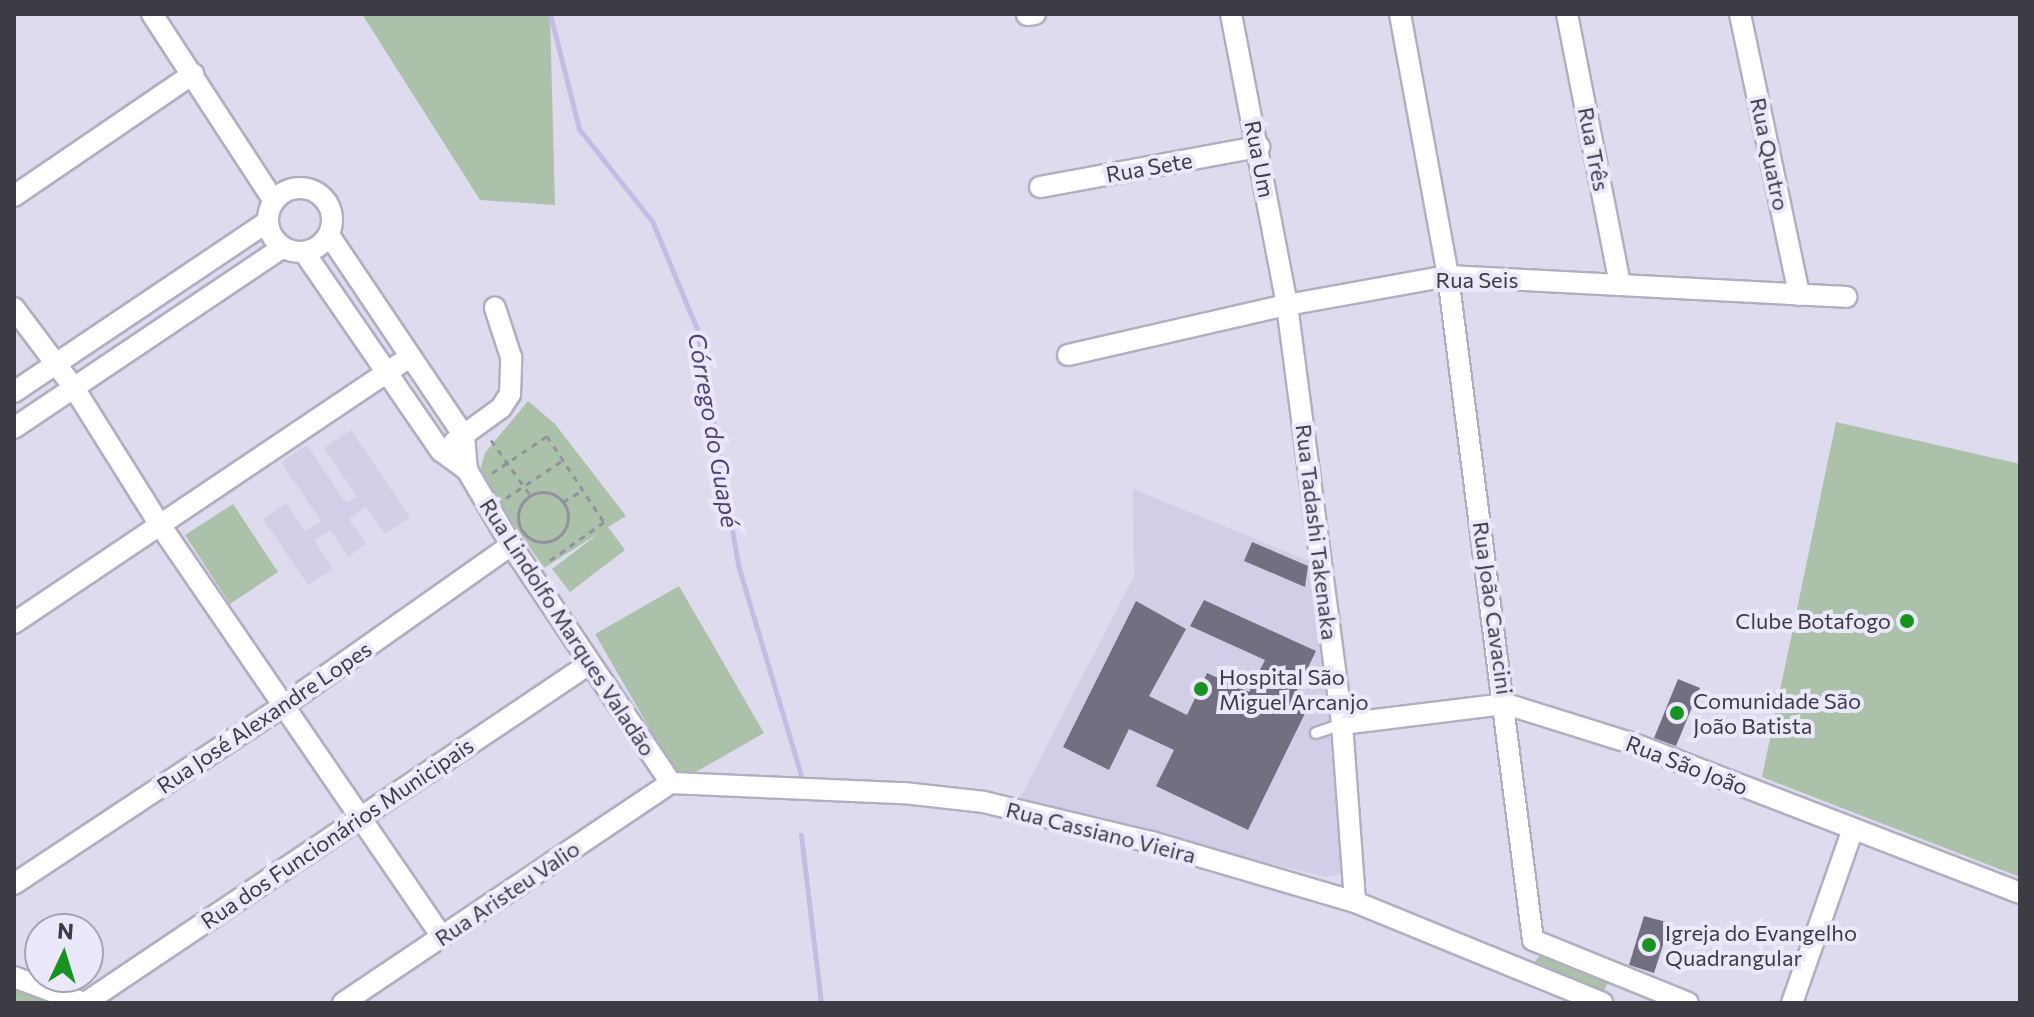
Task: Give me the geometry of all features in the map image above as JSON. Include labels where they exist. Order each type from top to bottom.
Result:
[{"type":"street","points":[[152,14],[193,74],[271,211],[283,247]]},
{"type":"street","name":"Rua Um","points":[[1231,14],[1287,305]]},
{"type":"street","name":"Rua João Cavacini","points":[[1400,14],[1448,276],[1506,704],[1533,940]]},
{"type":"street","name":"Rua Três","points":[[1567,14],[1620,284]]},
{"type":"street","name":"Rua Quatro","points":[[1740,14],[1799,295]]},
{"type":"street","points":[[14,196],[193,74]]},
{"type":"street","name":"Rua Sete","points":[[1040,187],[1259,147]]},
{"type":"street","points":[[14,392],[271,211],[291,189],[321,195],[332,214],[329,235],[408,358],[472,430]]},
{"type":"street","points":[[14,428],[283,247],[304,252],[329,235]]},
{"type":"street","name":"Rua Lindolfo Marques Valadão","points":[[304,252],[441,451],[467,470],[511,545],[671,783]]},
{"type":"street","name":"Rua Seis","points":[[1068,355],[1287,305],[1448,276],[1846,297]]},
{"type":"street","name":"Rua Tadashi Takenaka","points":[[1287,305],[1342,724],[1355,902]]},
{"type":"street","points":[[14,308],[74,388],[160,525],[357,818],[441,936]]},
{"type":"street","points":[[441,451],[501,408],[510,394],[511,357],[495,308]]},
{"type":"street","points":[[14,623],[408,358]]},
{"type":"street","name":"Rua Lindolfo Marques Valadão","points":[[467,470],[472,430]]},
{"type":"street","name":"Rua José Alexandre Lopes","points":[[14,884],[283,706],[511,545]]},
{"type":"street","name":"Rua dos Funcionários Municipais","points":[[84,1003],[589,664]]},
{"type":"street","name":"Rua São João","points":[[1342,724],[1506,704],[1634,744],[2020,893]]},
{"type":"street","name":"Rua Cassiano Vieira","points":[[671,783],[825,789],[984,802],[1151,842],[1355,902],[1602,1003]]},
{"type":"street","name":"Rua Aristeu Valio","points":[[343,1003],[671,783]]},
{"type":"street","points":[[1792,1003],[1853,829]]},
{"type":"street","points":[[1512,967],[1533,940],[1688,1003]]},
{"type":"street","points":[[14,977],[84,1003]]},
{"type":"street","points":[[1611,1003],[1624,977]]},
{"type":"lane","points":[[1316,733],[1342,724]]},
{"type":"path","points":[[472,430],[507,463],[531,496]]},
{"type":"path","points":[[489,479],[547,436],[604,522],[530,574]]},
{"type":"path","points":[[502,500],[563,460]]},
{"type":"path","points":[[563,502],[583,490]]},
{"type":"path","points":[[495,492],[531,539],[556,540],[569,520],[563,502],[552,494],[531,496],[519,511],[519,523]]},
{"type":"shaded area","points":[[351,430],[410,517],[385,534],[366,507],[349,519],[366,544],[348,557],[330,530],[314,540],[333,569],[308,585],[263,519],[286,503],[305,531],[321,521],[281,462],[307,445],[346,503],[357,497],[324,448]]},
{"type":"shaded area","name":"Hospital São Miguel Arcanjo","points":[[1133,489],[1309,561],[1346,853],[1343,873],[1326,877],[1018,802],[1134,576]]},
{"type":"green space","points":[[362,14],[550,14],[555,205],[480,200]]},
{"type":"green space","points":[[528,401],[555,424],[626,516],[608,527],[625,550],[570,592],[552,569],[599,533],[544,568],[479,474],[485,453]]},
{"type":"green space","name":"Clube Botafogo","points":[[1836,422],[2020,464],[2020,877],[1762,777]]},
{"type":"green space","points":[[233,504],[278,572],[230,604],[185,535]]},
{"type":"green space","points":[[679,586],[764,733],[680,781],[595,634]]},
{"type":"green space","points":[[1541,954],[1610,978],[1600,1000],[1529,969]]},
{"type":"green space","points":[[14,989],[54,1003],[14,1003]]},
{"type":"building","points":[[1252,542],[1308,566],[1305,587],[1244,561]]},
{"type":"building","points":[[1204,600],[1316,651],[1294,696],[1310,703],[1248,830],[1156,786],[1174,750],[1129,729],[1109,770],[1063,747],[1136,601],[1186,629],[1149,696],[1187,715],[1207,673],[1249,692],[1265,660],[1190,626]]},
{"type":"building","name":"Comunidade São João Batista","points":[[1678,679],[1700,688],[1676,746],[1654,738]]},
{"type":"building","name":"Igreja do Evangelho Quadrangular","points":[[1644,916],[1670,923],[1654,973],[1629,965]]},
{"type":"waterway","name":"Córrego do Guapé","points":[[550,14],[579,129],[652,221],[697,329],[738,565],[802,778]]},
{"type":"waterway","name":"Córrego do Guapé","points":[[801,835],[821,1003]]},
{"type":"place","name":"Clube Botafogo","points":[[1907,621]]},
{"type":"place","name":"Hospital São Miguel Arcanjo","points":[[1201,689]]},
{"type":"place","name":"Comunidade São João Batista","points":[[1677,713]]},
{"type":"place","name":"Igreja do Evangelho Quadrangular","points":[[1649,945]]}]
